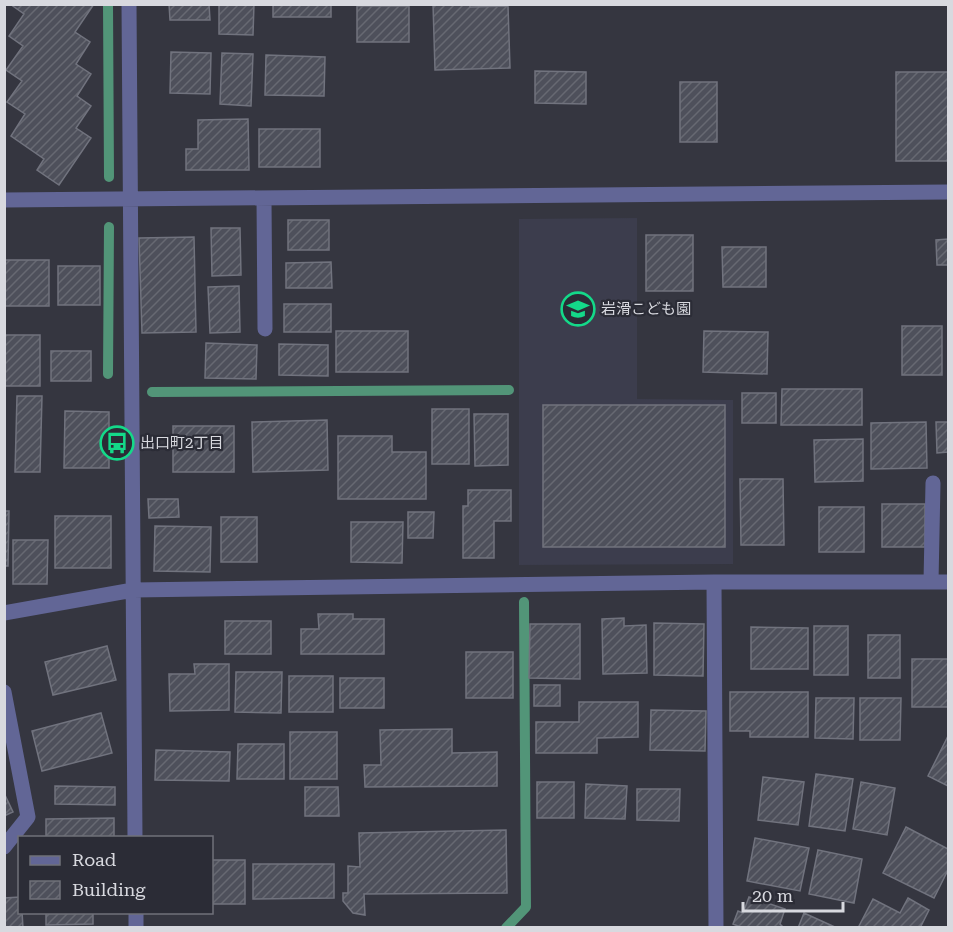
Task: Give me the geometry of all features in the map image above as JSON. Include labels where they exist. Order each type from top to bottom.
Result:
[{"type":"street","points":[[129,4],[135,836]]},
{"type":"street","points":[[4,200],[948,192]]},
{"type":"street","points":[[264,199],[265,329]]},
{"type":"street","points":[[931,582],[933,483]]},
{"type":"street","points":[[714,582],[717,927]]},
{"type":"street","points":[[4,613],[133,590],[714,582],[948,582]]},
{"type":"street","points":[[4,692],[27,817],[4,847]]},
{"type":"shaded area","name":"岩滑こども園","points":[[637,218],[637,399],[733,400],[733,564],[519,565],[519,219]]},
{"type":"building","points":[[10,4],[94,4],[75,32],[90,42],[76,64],[91,74],[77,96],[91,106],[76,128],[91,138],[59,185],[37,170],[44,159],[11,136],[25,114],[7,102],[22,81],[6,70],[23,46],[9,36],[24,14]]},
{"type":"building","points":[[169,4],[209,4],[210,20],[170,20]]},
{"type":"building","points":[[219,4],[254,4],[253,35],[219,34]]},
{"type":"building","points":[[273,4],[331,4],[331,17],[273,17]]},
{"type":"building","points":[[433,4],[470,4],[470,7],[508,6],[510,68],[435,70]]},
{"type":"building","points":[[357,6],[409,6],[409,42],[357,42]]},
{"type":"building","points":[[171,52],[211,53],[210,94],[170,93]]},
{"type":"building","points":[[222,53],[253,54],[251,106],[220,104]]},
{"type":"building","points":[[266,55],[325,57],[324,96],[265,95]]},
{"type":"building","points":[[535,71],[586,72],[586,104],[535,103]]},
{"type":"building","points":[[896,72],[948,72],[948,161],[896,161]]},
{"type":"building","points":[[680,82],[717,82],[717,142],[680,142]]},
{"type":"building","points":[[248,119],[249,170],[186,170],[186,149],[198,149],[198,120]]},
{"type":"building","points":[[259,129],[320,129],[320,167],[259,167]]},
{"type":"building","points":[[288,220],[329,220],[329,250],[288,250]]},
{"type":"building","points":[[211,228],[240,228],[241,275],[212,276]]},
{"type":"building","points":[[646,235],[693,235],[693,291],[646,291]]},
{"type":"building","points":[[194,237],[196,332],[142,333],[139,238]]},
{"type":"building","points":[[948,239],[948,265],[937,265],[936,240]]},
{"type":"building","points":[[722,247],[766,247],[766,287],[723,287]]},
{"type":"building","points":[[4,260],[49,260],[49,306],[4,306]]},
{"type":"building","points":[[331,262],[332,288],[286,288],[286,263]]},
{"type":"building","points":[[58,266],[100,266],[100,305],[58,305]]},
{"type":"building","points":[[239,286],[240,332],[210,333],[208,287]]},
{"type":"building","points":[[284,304],[331,304],[331,332],[284,332]]},
{"type":"building","points":[[902,326],[942,326],[942,375],[902,375]]},
{"type":"building","points":[[336,331],[408,331],[408,372],[336,372]]},
{"type":"building","points":[[704,331],[768,332],[767,374],[703,372]]},
{"type":"building","points":[[4,335],[40,335],[40,386],[4,386]]},
{"type":"building","points":[[206,343],[257,345],[256,379],[205,378]]},
{"type":"building","points":[[279,344],[328,345],[328,376],[279,375]]},
{"type":"building","points":[[51,351],[91,351],[91,381],[51,381]]},
{"type":"building","points":[[782,389],[862,389],[862,425],[781,425]]},
{"type":"building","points":[[742,393],[776,393],[776,423],[742,423]]},
{"type":"building","points":[[17,396],[42,396],[40,472],[15,472]]},
{"type":"building","points":[[543,405],[725,405],[725,547],[543,547]]},
{"type":"building","points":[[432,409],[469,409],[469,464],[432,464]]},
{"type":"building","points":[[65,411],[109,412],[109,468],[64,468]]},
{"type":"building","points":[[474,414],[508,414],[508,465],[475,466]]},
{"type":"building","points":[[327,420],[328,470],[253,472],[252,422]]},
{"type":"building","points":[[926,422],[927,468],[871,469],[871,423]]},
{"type":"building","points":[[936,422],[948,422],[948,452],[937,453]]},
{"type":"building","points":[[173,426],[234,426],[234,472],[173,472]]},
{"type":"building","points":[[338,436],[392,436],[392,452],[426,452],[426,499],[338,499]]},
{"type":"building","points":[[863,439],[863,481],[815,482],[814,440]]},
{"type":"building","points":[[740,479],[783,479],[784,545],[741,545]]},
{"type":"building","points":[[468,490],[511,490],[511,521],[494,521],[494,558],[463,558],[463,506],[468,506]]},
{"type":"building","points":[[148,499],[178,499],[179,517],[149,518]]},
{"type":"building","points":[[882,504],[925,504],[925,547],[882,547]]},
{"type":"building","points":[[819,507],[864,507],[864,552],[819,552]]},
{"type":"building","points":[[4,511],[9,511],[8,566],[4,566]]},
{"type":"building","points":[[408,512],[434,512],[433,538],[408,538]]},
{"type":"building","points":[[55,516],[111,516],[111,568],[55,568]]},
{"type":"building","points":[[221,517],[257,517],[257,562],[221,562]]},
{"type":"building","points":[[351,522],[403,522],[402,563],[351,562]]},
{"type":"building","points":[[155,526],[211,527],[210,572],[154,571]]},
{"type":"building","points":[[13,540],[48,540],[47,584],[13,584]]},
{"type":"building","points":[[318,614],[353,614],[353,619],[384,619],[384,654],[301,654],[301,629],[319,629]]},
{"type":"building","points":[[624,618],[624,626],[646,625],[647,673],[603,674],[602,619]]},
{"type":"building","points":[[225,621],[271,621],[271,654],[225,654]]},
{"type":"building","points":[[654,623],[704,624],[703,676],[654,675]]},
{"type":"building","points":[[530,624],[580,624],[580,679],[529,678]]},
{"type":"building","points":[[814,626],[848,626],[848,675],[814,675]]},
{"type":"building","points":[[751,627],[808,628],[808,669],[751,669]]},
{"type":"building","points":[[868,635],[900,635],[900,678],[868,678]]},
{"type":"building","points":[[107,646],[116,680],[53,695],[45,662]]},
{"type":"building","points":[[466,652],[513,652],[513,698],[466,698]]},
{"type":"building","points":[[912,659],[948,659],[948,707],[912,707]]},
{"type":"building","points":[[194,664],[229,664],[229,710],[170,711],[169,674],[195,674]]},
{"type":"building","points":[[236,672],[282,672],[281,713],[235,712]]},
{"type":"building","points":[[289,676],[333,676],[333,712],[289,712]]},
{"type":"building","points":[[340,678],[384,678],[384,708],[340,708]]},
{"type":"building","points":[[534,685],[560,685],[560,706],[534,706]]},
{"type":"building","points":[[730,692],[808,692],[808,737],[750,737],[750,731],[730,731]]},
{"type":"building","points":[[816,698],[854,698],[853,739],[815,738]]},
{"type":"building","points":[[860,698],[901,698],[900,740],[860,740]]},
{"type":"building","points":[[579,702],[638,702],[638,737],[597,738],[597,753],[536,753],[536,722],[579,722]]},
{"type":"building","points":[[651,710],[706,711],[705,751],[650,750]]},
{"type":"building","points":[[101,713],[112,753],[42,771],[32,731]]},
{"type":"building","points":[[452,729],[452,753],[497,752],[497,786],[365,787],[364,765],[381,765],[380,730]]},
{"type":"building","points":[[290,732],[337,732],[337,779],[290,779]]},
{"type":"building","points":[[948,736],[948,786],[928,776]]},
{"type":"building","points":[[238,744],[284,744],[284,779],[237,779]]},
{"type":"building","points":[[156,750],[230,752],[229,781],[155,780]]},
{"type":"building","points":[[816,774],[853,779],[845,831],[809,826]]},
{"type":"building","points":[[763,777],[804,782],[798,825],[758,820]]},
{"type":"building","points":[[537,782],[574,782],[574,818],[537,818]]},
{"type":"building","points":[[861,782],[895,788],[887,835],[853,829]]},
{"type":"building","points":[[586,784],[627,786],[625,819],[585,818]]},
{"type":"building","points":[[55,786],[115,787],[115,805],[55,804]]},
{"type":"building","points":[[305,787],[338,787],[339,816],[305,816]]},
{"type":"building","points":[[637,789],[680,789],[679,821],[637,820]]},
{"type":"building","points":[[4,793],[13,812],[4,816]]},
{"type":"building","points":[[114,818],[114,836],[46,836],[46,819]]},
{"type":"building","points":[[906,827],[948,849],[948,870],[934,898],[883,873]]},
{"type":"building","points":[[506,830],[507,893],[364,894],[365,915],[353,913],[343,901],[343,893],[348,893],[348,866],[360,867],[359,833]]},
{"type":"building","points":[[755,838],[809,848],[800,891],[747,881]]},
{"type":"building","points":[[818,850],[862,859],[854,903],[809,894]]},
{"type":"building","points":[[213,860],[245,860],[245,904],[213,904]]},
{"type":"building","points":[[253,864],[334,864],[334,898],[253,899]]},
{"type":"building","points":[[18,897],[18,914],[22,914],[23,928],[4,928],[4,898]]},
{"type":"building","points":[[749,897],[785,909],[780,924],[784,928],[743,928],[733,924],[738,911],[743,913]]},
{"type":"building","points":[[908,898],[929,910],[920,928],[858,928],[873,899],[900,913]]},
{"type":"building","points":[[804,913],[837,928],[798,928]]},
{"type":"building","points":[[46,914],[93,914],[93,924],[46,925]]},
{"type":"waterway","points":[[108,4],[109,177]]},
{"type":"waterway","points":[[108,374],[109,227]]},
{"type":"waterway","points":[[152,392],[509,390]]},
{"type":"waterway","points":[[506,928],[526,907],[524,602]]},
{"type":"place","name":"岩滑こども園","points":[[578,309]]},
{"type":"place","name":"出口町2丁目","points":[[117,443]]}]
